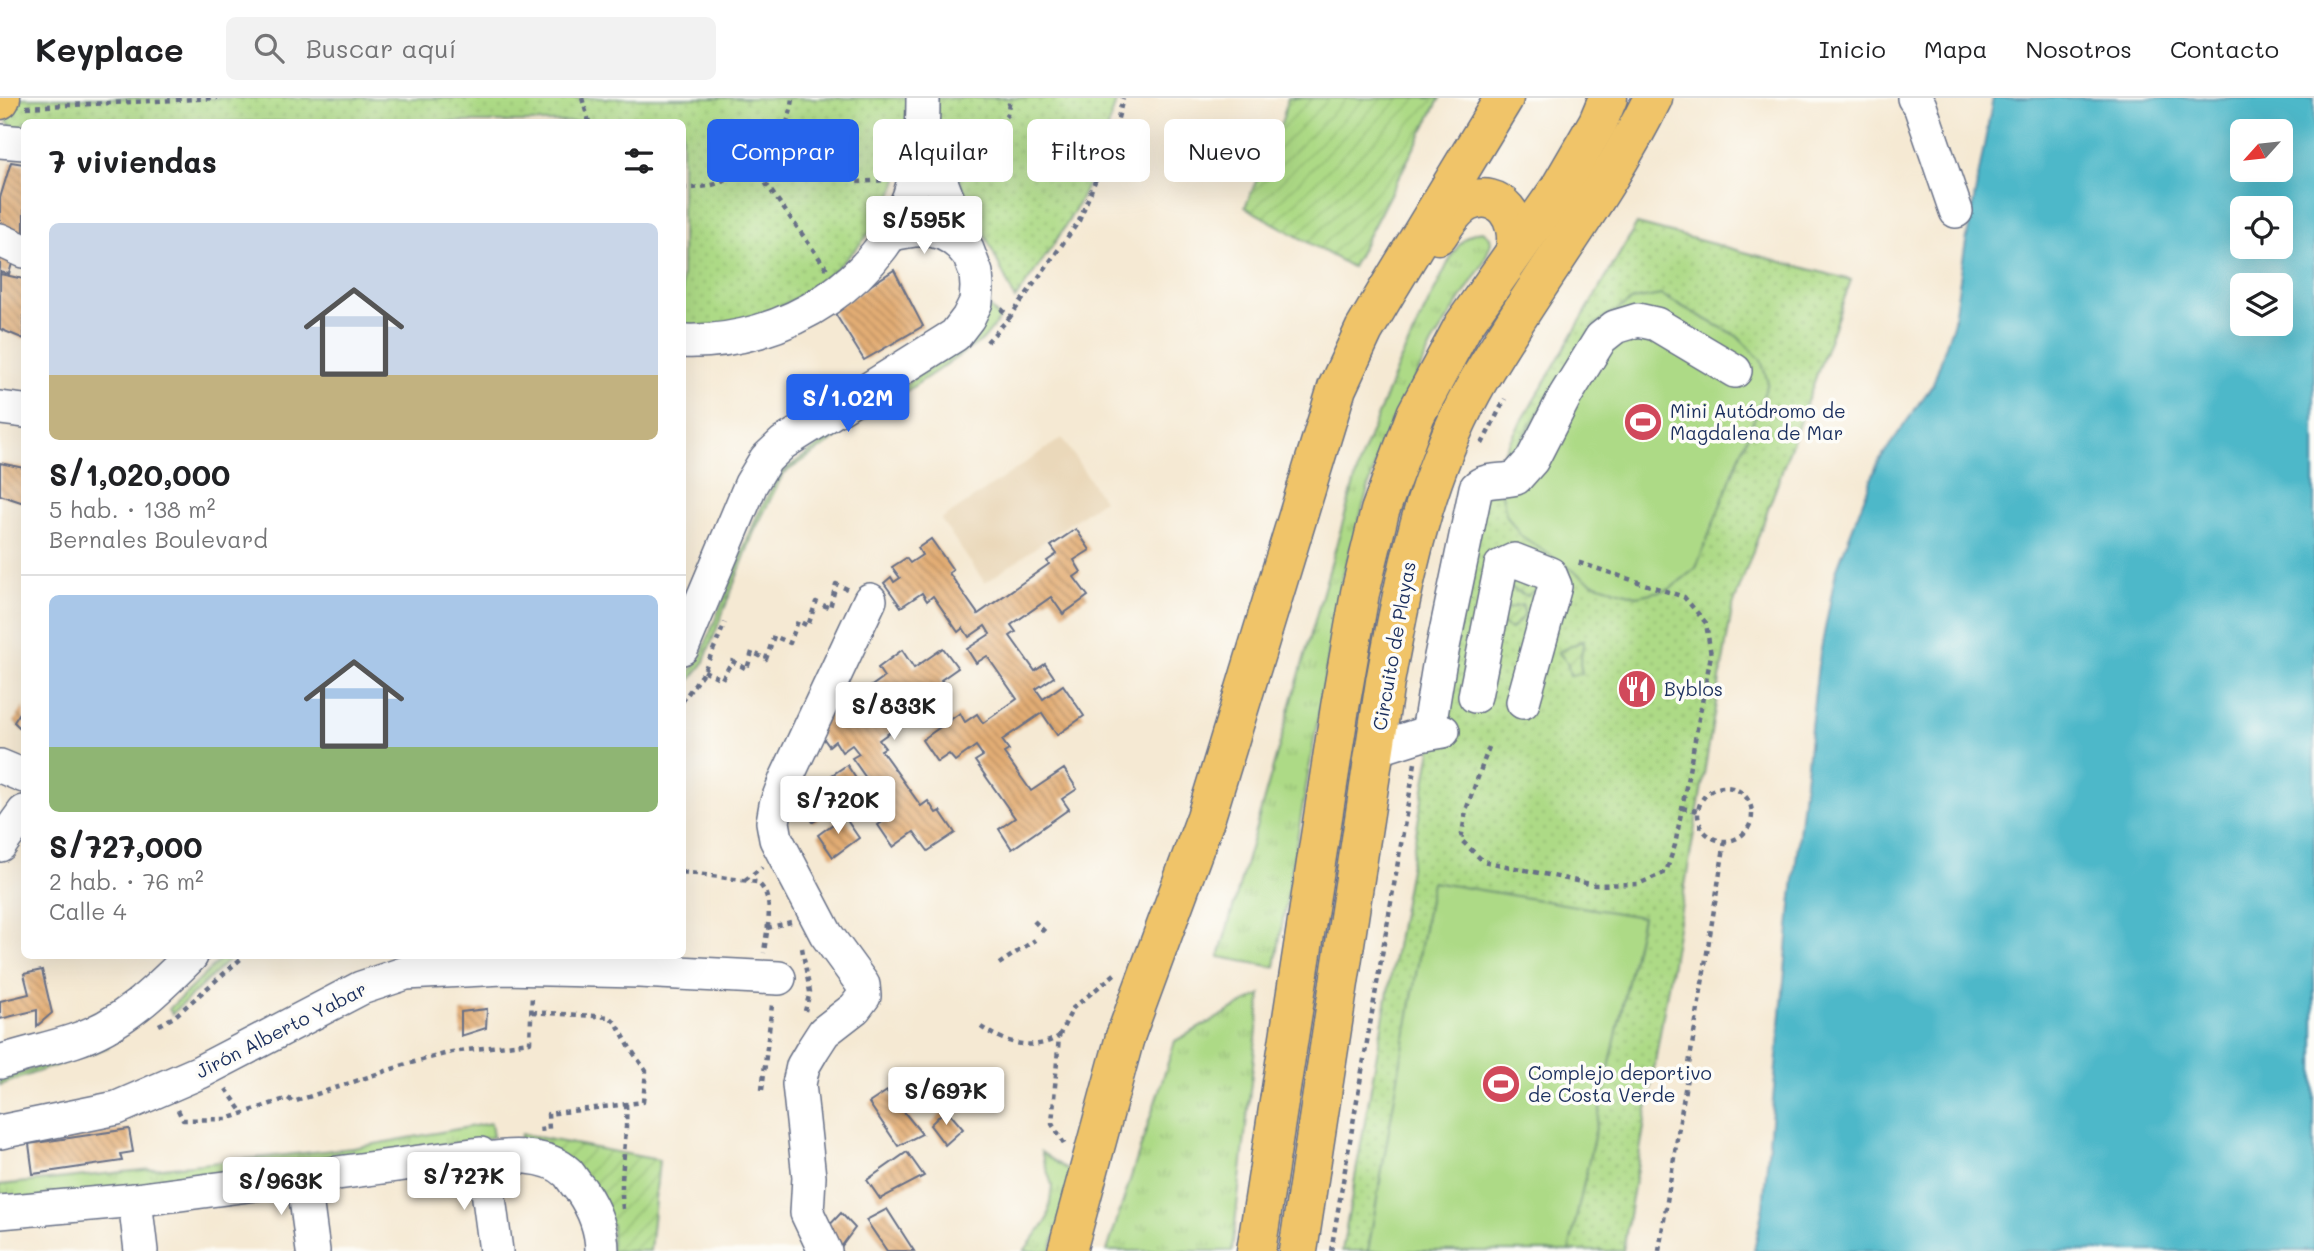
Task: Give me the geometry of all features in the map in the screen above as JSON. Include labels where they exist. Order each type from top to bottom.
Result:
[{"type":"main road","points":[[1067,1251],[1125,1037],[1146,940],[1205,726],[1319,382],[1336,343],[1476,98]]},
{"type":"main road","points":[[1125,1037],[1206,817],[1337,388],[1352,354],[1387,291],[1504,98]]},
{"type":"main road","points":[[1256,1251],[1342,694],[1360,593],[1380,511],[1416,414],[1463,326],[1559,189],[1598,122],[1608,98]]},
{"type":"main road","name":"Circuito de Playas","points":[[1298,1251],[1397,617],[1412,551],[1429,494],[1447,445],[1471,395],[1510,328],[1632,140],[1653,98]]},
{"type":"main road","points":[[1206,817],[1251,728],[1350,408],[1415,270],[1451,218],[1464,205],[1475,200],[1495,201],[1507,208],[1516,226],[1515,249]]},
{"type":"street","points":[[923,98],[923,119]]},
{"type":"street","points":[[1914,98],[1920,106],[1956,211]]},
{"type":"street","points":[[0,141],[21,143]]},
{"type":"street","points":[[686,347],[771,327],[817,306],[841,289],[874,258],[902,213],[914,182]]},
{"type":"street","points":[[693,659],[751,484],[766,459],[783,443],[954,335],[973,310],[978,287],[974,267],[942,182]]},
{"type":"street","points":[[890,234],[912,229],[939,230],[954,238],[968,254]]},
{"type":"street","points":[[0,240],[21,250]]},
{"type":"street","points":[[1376,749],[1435,732],[1439,666],[1476,488],[1478,484],[1485,482],[1516,478],[1532,460],[1565,396],[1601,338],[1626,323],[1638,320],[1656,324],[1735,371]]},
{"type":"street","points":[[0,408],[21,411]]},
{"type":"street","points":[[1475,696],[1502,566],[1514,560],[1550,574],[1555,586],[1523,702]]},
{"type":"street","points":[[825,1251],[807,1213],[809,1177],[799,1084],[803,1066],[813,1049],[824,1032],[855,1008],[864,996],[863,985],[820,922],[782,854],[773,822],[786,779],[863,597]]},
{"type":"street","points":[[1397,617],[1432,633],[1439,666]]},
{"type":"street","points":[[0,766],[21,775]]},
{"type":"street","points":[[0,845],[21,816]]},
{"type":"street","points":[[0,1062],[75,1041],[110,1025],[130,1013],[188,959]]},
{"type":"street","name":"Jirón Alberto Yabar","points":[[0,1132],[117,1108],[167,1088],[318,1009],[385,979],[406,973],[533,969],[639,971],[771,983]]},
{"type":"street","points":[[482,1157],[496,1251]]},
{"type":"street","points":[[0,1212],[135,1200],[303,1176],[482,1157],[530,1157],[566,1171],[593,1206],[602,1237],[601,1251]]},
{"type":"street","points":[[303,1176],[313,1251]]},
{"type":"street","points":[[135,1200],[141,1251]]},
{"type":"path","points":[[7,102],[217,98]]},
{"type":"path","points":[[582,98],[588,119]]},
{"type":"path","points":[[787,119],[793,98]]},
{"type":"path","points":[[1003,119],[1007,115],[1010,98]]},
{"type":"path","points":[[984,344],[1010,317],[1079,221],[1114,134],[1123,98]]},
{"type":"path","points":[[686,188],[699,189],[724,182]]},
{"type":"path","points":[[765,182],[841,289]]},
{"type":"path","points":[[978,287],[1010,317]]},
{"type":"path","points":[[1489,747],[1466,810],[1461,840],[1483,861],[1595,885],[1637,884],[1666,872],[1675,845],[1711,655],[1706,623],[1684,597],[1569,560]]},
{"type":"path","points":[[693,659],[722,680],[732,661],[747,669],[752,652],[766,659],[775,636],[790,643],[798,621],[808,626],[816,602],[830,608],[836,584],[863,597]]},
{"type":"path","points":[[686,686],[693,659],[727,617]]},
{"type":"path","points":[[1720,787],[1737,790],[1744,796],[1752,812],[1751,821],[1741,835],[1725,841],[1716,839],[1702,828],[1698,811],[1705,796],[1720,787]]},
{"type":"path","points":[[1682,808],[1698,811]]},
{"type":"path","points":[[1659,1251],[1725,841]]},
{"type":"path","points":[[686,873],[757,882],[763,887],[769,904],[771,983],[762,1090]]},
{"type":"path","points":[[745,880],[752,876]]},
{"type":"path","points":[[1034,921],[1046,933]]},
{"type":"path","points":[[999,964],[1035,940]]},
{"type":"path","points":[[167,1088],[183,1120],[227,1119],[288,1098],[293,1102],[452,1052],[530,1042],[533,969]]},
{"type":"path","points":[[1092,1166],[1073,1159],[1052,1124],[1059,1036],[1073,1008],[1119,970]]},
{"type":"path","points":[[528,1132],[549,1129],[548,1114],[643,1102],[646,1071],[610,1017],[531,1012]]},
{"type":"path","points":[[981,1027],[1016,1044],[1037,1045],[1059,1036]]},
{"type":"path","points":[[624,1219],[621,1192],[627,1128],[626,1104]]},
{"type":"shaded area","points":[[1062,438],[1103,500],[985,583],[941,520]]},
{"type":"green space","points":[[11,98],[909,98],[907,119],[873,119],[873,182],[897,182],[885,210],[854,251],[814,286],[769,312],[738,322],[686,328],[686,119],[21,119],[21,131],[12,128],[6,120]]},
{"type":"green space","points":[[937,98],[1117,98],[1111,119],[1027,119],[1027,182],[1088,182],[1058,238],[1015,299],[960,182],[1013,182],[1013,119],[937,119]]},
{"type":"green space","points":[[1288,98],[1440,98],[1352,267],[1245,207],[1256,182],[1285,182],[1285,119],[1283,119]]},
{"type":"green space","points":[[1637,224],[1851,280],[1732,609],[1623,1251],[1342,1251],[1475,501]]},
{"type":"green space","points":[[1483,231],[1490,237],[1491,243],[1483,264],[1432,344],[1378,455],[1342,579],[1275,967],[1219,957],[1362,455],[1399,363],[1452,255],[1469,236]]},
{"type":"green space","name":"Mini Autódromo de Magdalena de Mar","points":[[1661,295],[1737,336],[1761,360],[1768,383],[1696,568],[1670,589],[1637,596],[1592,583],[1520,535],[1506,514],[1502,494],[1508,460],[1594,325],[1633,300]]},
{"type":"green space","points":[[988,305],[1000,319],[984,339],[783,474],[754,532],[703,664],[686,685],[686,677],[699,660],[757,516],[780,473],[973,337]]},
{"type":"green space","points":[[1504,568],[1543,584],[1527,596],[1501,583]]},
{"type":"green space","points":[[1522,605],[1525,615],[1511,629],[1489,619],[1507,609]]},
{"type":"green space","points":[[1584,640],[1580,662],[1582,674],[1570,675],[1567,662],[1558,652]]},
{"type":"green space","name":"Complejo deportivo de Costa Verde","points":[[1432,882],[1642,917],[1569,1251],[1368,1251]]},
{"type":"green space","points":[[221,959],[230,959],[172,1014],[169,1009]]},
{"type":"green space","points":[[1261,994],[1232,1251],[1107,1251],[1175,1041]]},
{"type":"green space","points":[[106,1044],[108,1047],[0,1085],[0,1080]]},
{"type":"green space","points":[[491,1123],[493,1137],[356,1160],[0,1203],[0,1185],[353,1148]]},
{"type":"green space","points":[[521,1134],[659,1160],[650,1251],[611,1251],[612,1224],[518,1149]]},
{"type":"green space","points":[[1041,1152],[1072,1173],[1051,1251],[1024,1251],[1048,1219],[1052,1185]]},
{"type":"water","points":[[1993,98],[2314,98],[2314,1251],[1754,1251],[1763,1207],[1791,906],[1818,665],[1836,571],[1878,462],[1933,384],[1953,324]]},
{"type":"building","points":[[11,162],[21,164],[21,242],[0,235],[0,198]]},
{"type":"building","points":[[0,248],[15,253],[9,274],[0,272]]},
{"type":"building","points":[[894,270],[923,326],[864,360],[833,310]]},
{"type":"building","points":[[0,274],[21,278],[21,338],[0,329]]},
{"type":"building","points":[[0,463],[21,467],[21,502],[0,495]]},
{"type":"building","points":[[1076,529],[1090,550],[1074,560],[1081,572],[1074,577],[1088,596],[1063,614],[1051,597],[1011,625],[1016,632],[1010,636],[1035,671],[1045,664],[1054,677],[1036,689],[1043,699],[1063,685],[1084,716],[1057,735],[1042,713],[1002,740],[1009,750],[1004,753],[1031,791],[1064,769],[1077,789],[1062,799],[1069,809],[1012,849],[999,829],[1015,818],[975,761],[983,756],[976,746],[955,761],[949,754],[937,762],[922,740],[960,713],[965,722],[977,714],[983,723],[1017,699],[987,656],[976,663],[967,649],[990,634],[985,626],[969,637],[963,628],[958,632],[933,596],[927,601],[922,593],[901,607],[884,583],[891,577],[894,582],[900,578],[892,567],[906,558],[910,563],[922,555],[918,548],[931,539],[953,570],[949,573],[978,614],[1049,564],[1047,561],[1057,554],[1051,546]]},
{"type":"building","points":[[943,648],[958,668],[941,680],[947,687],[879,740],[885,748],[881,750],[921,806],[928,801],[936,813],[940,811],[955,833],[928,851],[914,832],[893,847],[878,825],[892,815],[852,758],[859,754],[852,745],[842,752],[835,741],[829,746],[814,725],[836,709],[845,721],[869,704],[862,693],[884,677],[878,668],[902,650],[914,668]]},
{"type":"building","points":[[21,711],[21,729],[14,722]]},
{"type":"building","points":[[847,765],[863,789],[813,822],[798,798]]},
{"type":"building","points":[[844,816],[859,838],[833,857],[818,835]]},
{"type":"building","points":[[42,970],[52,1013],[37,1026],[37,1010],[0,1019],[0,1001],[29,994],[24,974]]},
{"type":"building","points":[[487,1009],[486,1028],[461,1036],[461,1012]]},
{"type":"building","points":[[887,1091],[922,1134],[898,1146],[869,1103]]},
{"type":"building","points":[[946,1109],[963,1129],[945,1145],[930,1125]]},
{"type":"building","points":[[129,1129],[133,1152],[120,1154],[122,1161],[33,1174],[29,1144]]},
{"type":"building","points":[[907,1152],[924,1176],[880,1199],[867,1180]]},
{"type":"building","points":[[887,1209],[914,1251],[887,1251],[866,1220]]},
{"type":"building","points":[[841,1213],[855,1228],[841,1247],[825,1230]]},
{"type":"place","name":"Mini Autódromo de Magdalena de Mar","points":[[1643,422]]},
{"type":"place","name":"Byblos","points":[[1637,689]]},
{"type":"place","name":"Complejo deportivo de Costa Verde","points":[[1501,1084]]}]
